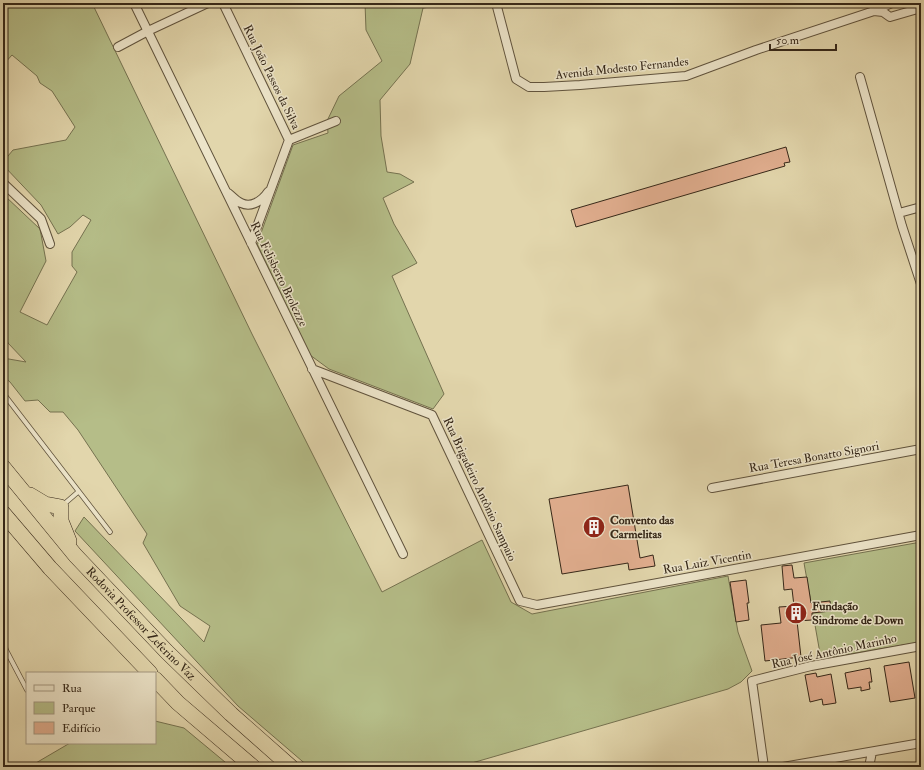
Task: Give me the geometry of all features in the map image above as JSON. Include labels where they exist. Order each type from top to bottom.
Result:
[{"type":"highway","name":"Rodovia Professor Zeferino Vaz","points":[[3,467],[75,555],[167,652],[231,714],[291,767]]},
{"type":"highway","points":[[19,488],[45,504],[61,507],[61,521],[75,555]]},
{"type":"highway","points":[[3,513],[50,568],[149,672]]},
{"type":"highway","points":[[156,680],[178,703],[253,767]]},
{"type":"street","name":"Rua Felisberto Brolezze","points":[[134,3],[403,554]]},
{"type":"street","points":[[118,47],[208,3]]},
{"type":"street","name":"Rua João Passos da Silva","points":[[223,3],[289,140]]},
{"type":"street","name":"Avenida Modesto Fernandes","points":[[496,3],[516,79],[529,87],[580,86],[686,76],[756,50],[874,10],[888,3]]},
{"type":"street","points":[[888,3],[890,17]]},
{"type":"street","points":[[890,17],[921,8]]},
{"type":"street","points":[[874,10],[883,12],[890,17]]},
{"type":"street","points":[[860,77],[902,226],[921,284]]},
{"type":"street","points":[[251,243],[289,140],[336,121]]},
{"type":"street","points":[[3,183],[41,219],[50,244]]},
{"type":"street","points":[[226,191],[241,203],[252,204],[263,199],[272,187]]},
{"type":"street","points":[[899,213],[921,207]]},
{"type":"street","name":"Rua Brigadeiro Antônio Sampaio","points":[[312,369],[432,415],[510,582]]},
{"type":"street","name":"Rua Teresa Bonatto Signori","points":[[712,488],[921,449]]},
{"type":"street","name":"Rua Luiz Vicentin","points":[[510,582],[520,601],[537,605],[921,535]]},
{"type":"street","name":"Rua José Antônio Marinho","points":[[764,767],[752,681],[811,666],[921,646]]},
{"type":"street","points":[[782,767],[921,743]]},
{"type":"street","points":[[869,767],[872,752]]},
{"type":"lane","points":[[3,393],[110,532]]},
{"type":"lane","points":[[61,507],[78,492]]},
{"type":"lane","points":[[3,640],[6,650],[26,688]]},
{"type":"green space","points":[[3,3],[92,3],[252,334],[382,592],[482,540],[511,602],[532,614],[728,576],[738,632],[752,671],[741,682],[728,689],[458,767],[309,767],[238,706],[75,531],[84,517],[204,642],[210,626],[180,606],[143,543],[147,534],[78,430],[63,412],[50,412],[38,400],[25,401],[10,382],[3,376],[3,358],[26,362],[8,343],[3,327],[3,198],[5,196],[40,229],[46,261],[20,312],[47,325],[77,272],[72,266],[72,252],[91,220],[83,215],[70,227],[58,234],[41,205],[3,165],[3,162],[13,150],[66,140],[75,127],[52,91],[40,83],[37,76],[12,55],[3,65]]},
{"type":"green space","points":[[365,3],[460,3],[423,8],[410,64],[380,100],[381,136],[387,172],[400,174],[414,182],[383,198],[394,224],[417,263],[392,276],[444,394],[433,409],[329,369],[310,355],[257,244],[293,145],[328,133],[327,121],[339,96],[382,61],[366,30]]},
{"type":"green space","points":[[921,542],[921,642],[821,659],[804,563]]},
{"type":"green space","points":[[156,721],[184,728],[231,767],[29,767],[68,744],[156,744]]},
{"type":"building","points":[[786,147],[790,162],[784,163],[785,166],[576,227],[571,210]]},
{"type":"building","name":"Convento das Carmelitas","points":[[628,485],[640,558],[653,555],[655,566],[629,570],[628,563],[562,574],[549,499]]},
{"type":"building","name":"Fundação Sindrome de Down","points":[[792,565],[794,578],[807,577],[811,603],[830,601],[831,611],[812,613],[812,620],[797,621],[801,657],[765,661],[761,625],[781,623],[779,607],[794,606],[792,589],[784,590],[782,566]]},
{"type":"building","points":[[746,580],[749,603],[747,603],[749,620],[736,622],[730,582]]},
{"type":"building","points":[[909,662],[915,698],[890,702],[884,666]]},
{"type":"building","points":[[870,668],[872,682],[869,682],[870,689],[861,691],[861,687],[848,689],[845,673]]},
{"type":"building","points":[[816,673],[817,677],[831,674],[836,703],[823,705],[822,699],[810,702],[805,675]]},
{"type":"place","name":"Convento das Carmelitas","points":[[594,527]]},
{"type":"place","name":"Fundação Sindrome de Down","points":[[796,613]]}]
